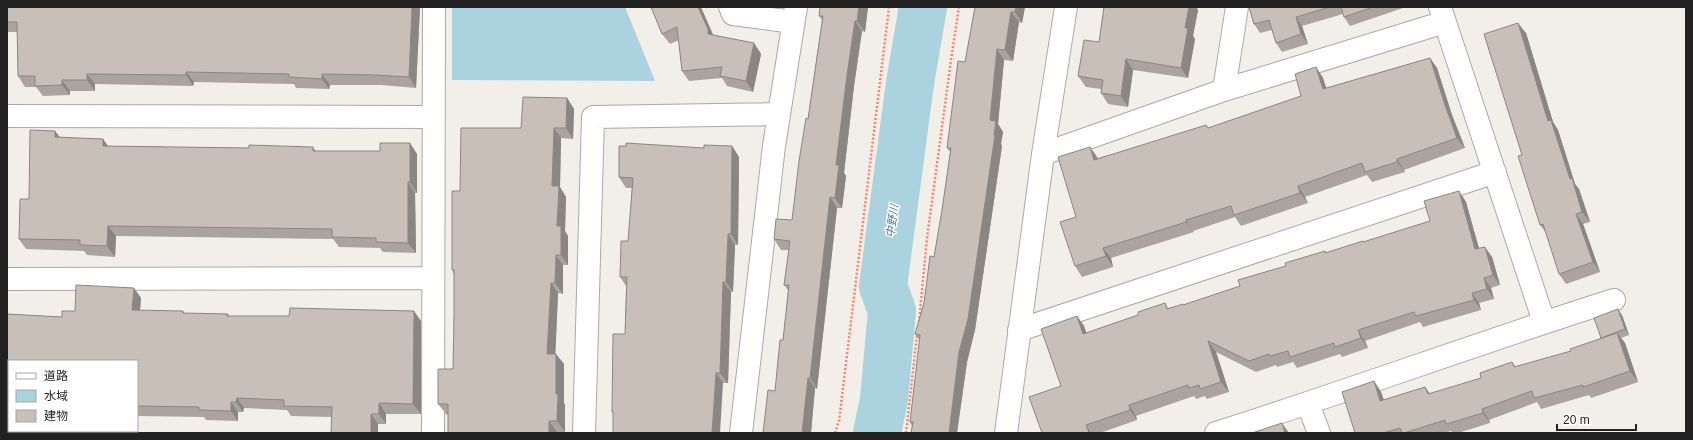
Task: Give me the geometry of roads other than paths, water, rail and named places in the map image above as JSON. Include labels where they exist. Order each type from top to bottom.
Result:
[{"type":"street","points":[[433,433],[434,7]]},
{"type":"street","points":[[730,7],[733,14],[795,15],[779,114],[741,433]]},
{"type":"street","points":[[1006,433],[1043,154],[1066,7]]},
{"type":"street","points":[[1224,90],[1237,7]]},
{"type":"street","points":[[1043,154],[1442,14],[1544,322]]},
{"type":"street","points":[[584,433],[593,117],[779,114]]},
{"type":"street","points":[[7,116],[433,117]]},
{"type":"street","points":[[1019,330],[1495,172]]},
{"type":"street","points":[[7,279],[433,278]]},
{"type":"street","points":[[1216,433],[1308,404],[1544,322],[1614,300]]},
{"type":"street","points":[[1308,404],[1319,433]]},
{"type":"water","points":[[452,7],[625,7],[655,81],[452,80]]},
{"type":"waterway","name":"中野川","points":[[877,433],[884,399],[892,311],[883,286],[910,83],[923,7]]}]
